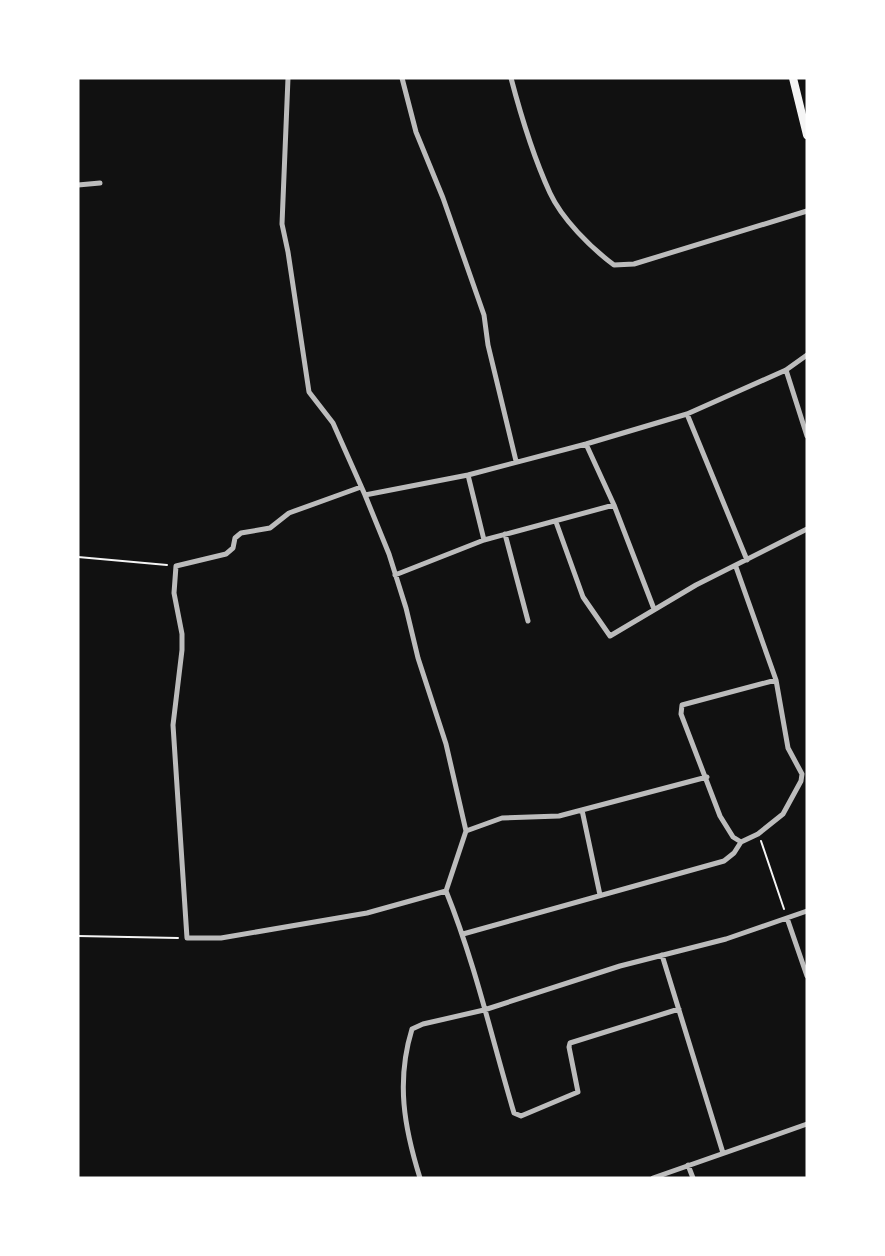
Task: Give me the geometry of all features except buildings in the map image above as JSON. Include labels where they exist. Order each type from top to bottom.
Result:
[{"type":"main road","points":[[794,78],[807,135]]},
{"type":"street","points":[[288,78],[282,224],[309,392],[333,423],[365,495],[395,574],[418,658],[446,744],[466,831],[446,891],[463,934],[514,1113],[521,1116],[578,1092],[570,1043],[679,1009]]},
{"type":"street","points":[[402,78],[417,132],[484,315],[488,345],[516,461]]},
{"type":"street","points":[[511,78],[523,122],[550,194],[593,249],[614,265],[634,264],[807,211]]},
{"type":"street","points":[[78,185],[100,183]]},
{"type":"street","points":[[365,495],[468,475],[687,414],[786,370],[807,356]]},
{"type":"street","points":[[786,370],[807,436]]},
{"type":"street","points":[[687,414],[747,560]]},
{"type":"street","points":[[586,444],[615,505],[654,609]]},
{"type":"street","points":[[468,475],[484,540]]},
{"type":"street","points":[[361,487],[289,513],[270,528],[241,533],[235,538],[233,548],[226,554],[176,566],[174,593],[182,634],[182,650],[178,701],[173,725],[187,938],[222,938],[367,913],[446,891]]},
{"type":"street","points":[[395,574],[484,540],[615,505]]},
{"type":"street","points":[[556,522],[583,597],[608,635],[612,636],[696,585],[736,567],[807,529]]},
{"type":"street","points":[[505,534],[528,621]]},
{"type":"street","points":[[463,934],[724,861],[734,853],[741,842],[758,834],[783,814],[802,774],[788,748],[776,680],[736,567]]},
{"type":"street","points":[[741,842],[733,837],[720,816],[681,714],[682,705],[776,680]]},
{"type":"street","points":[[466,831],[502,818],[559,816],[707,777]]},
{"type":"street","points":[[582,810],[600,896]]},
{"type":"street","points":[[420,1178],[406,1123],[402,1094],[406,1050],[412,1029],[423,1024],[484,1010],[620,966],[726,939],[807,911]]},
{"type":"street","points":[[787,918],[807,976]]},
{"type":"street","points":[[662,955],[723,1153]]},
{"type":"street","points":[[653,1178],[807,1124]]},
{"type":"street","points":[[688,1165],[693,1178]]},
{"type":"path","points":[[78,556],[176,566]]},
{"type":"path","points":[[758,834],[787,918]]},
{"type":"path","points":[[78,936],[187,938]]}]
